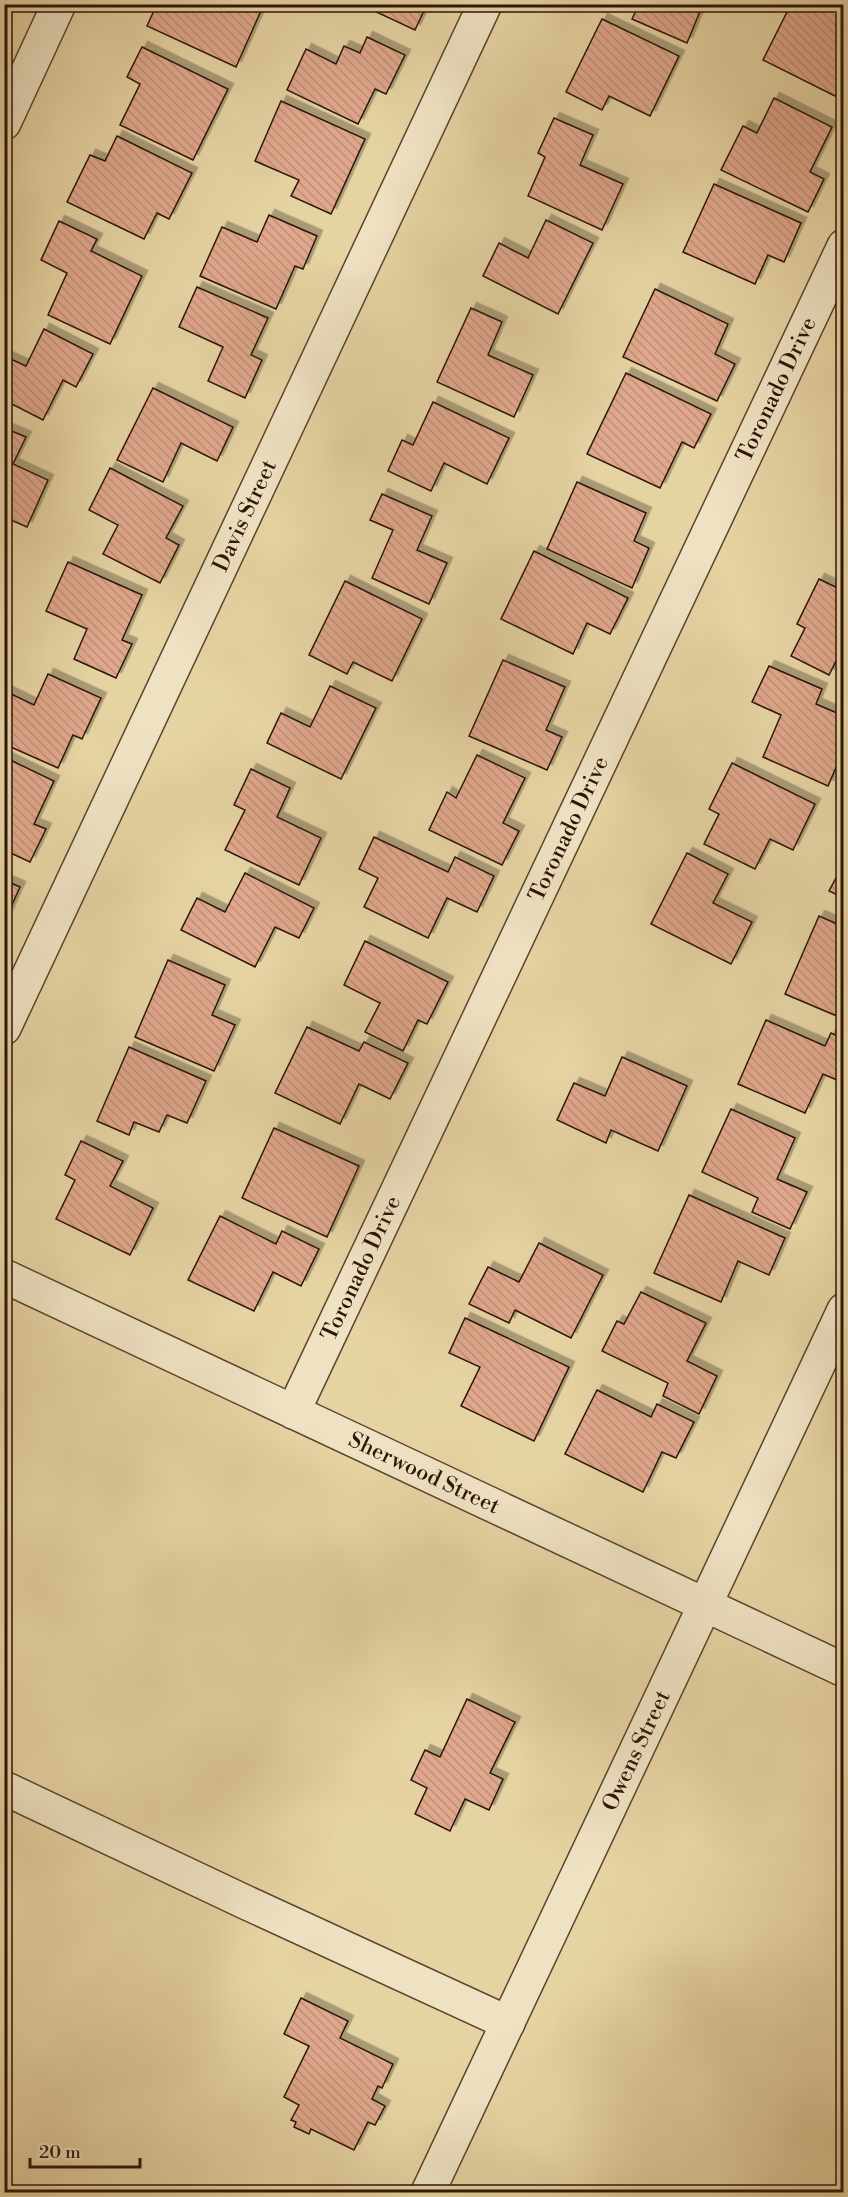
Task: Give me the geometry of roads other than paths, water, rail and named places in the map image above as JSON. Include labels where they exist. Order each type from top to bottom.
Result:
[{"type":"street","points":[[4,123],[59,4]]},
{"type":"street","name":"Davis Street","points":[[4,1028],[484,4]]},
{"type":"street","name":"Toronado Drive","points":[[293,1412],[843,246]]},
{"type":"street","name":"Sherwood Street","points":[[4,1276],[843,1670]]},
{"type":"street","name":"Owens Street","points":[[428,2193],[843,1310]]},
{"type":"street","points":[[4,1788],[508,2023]]}]
